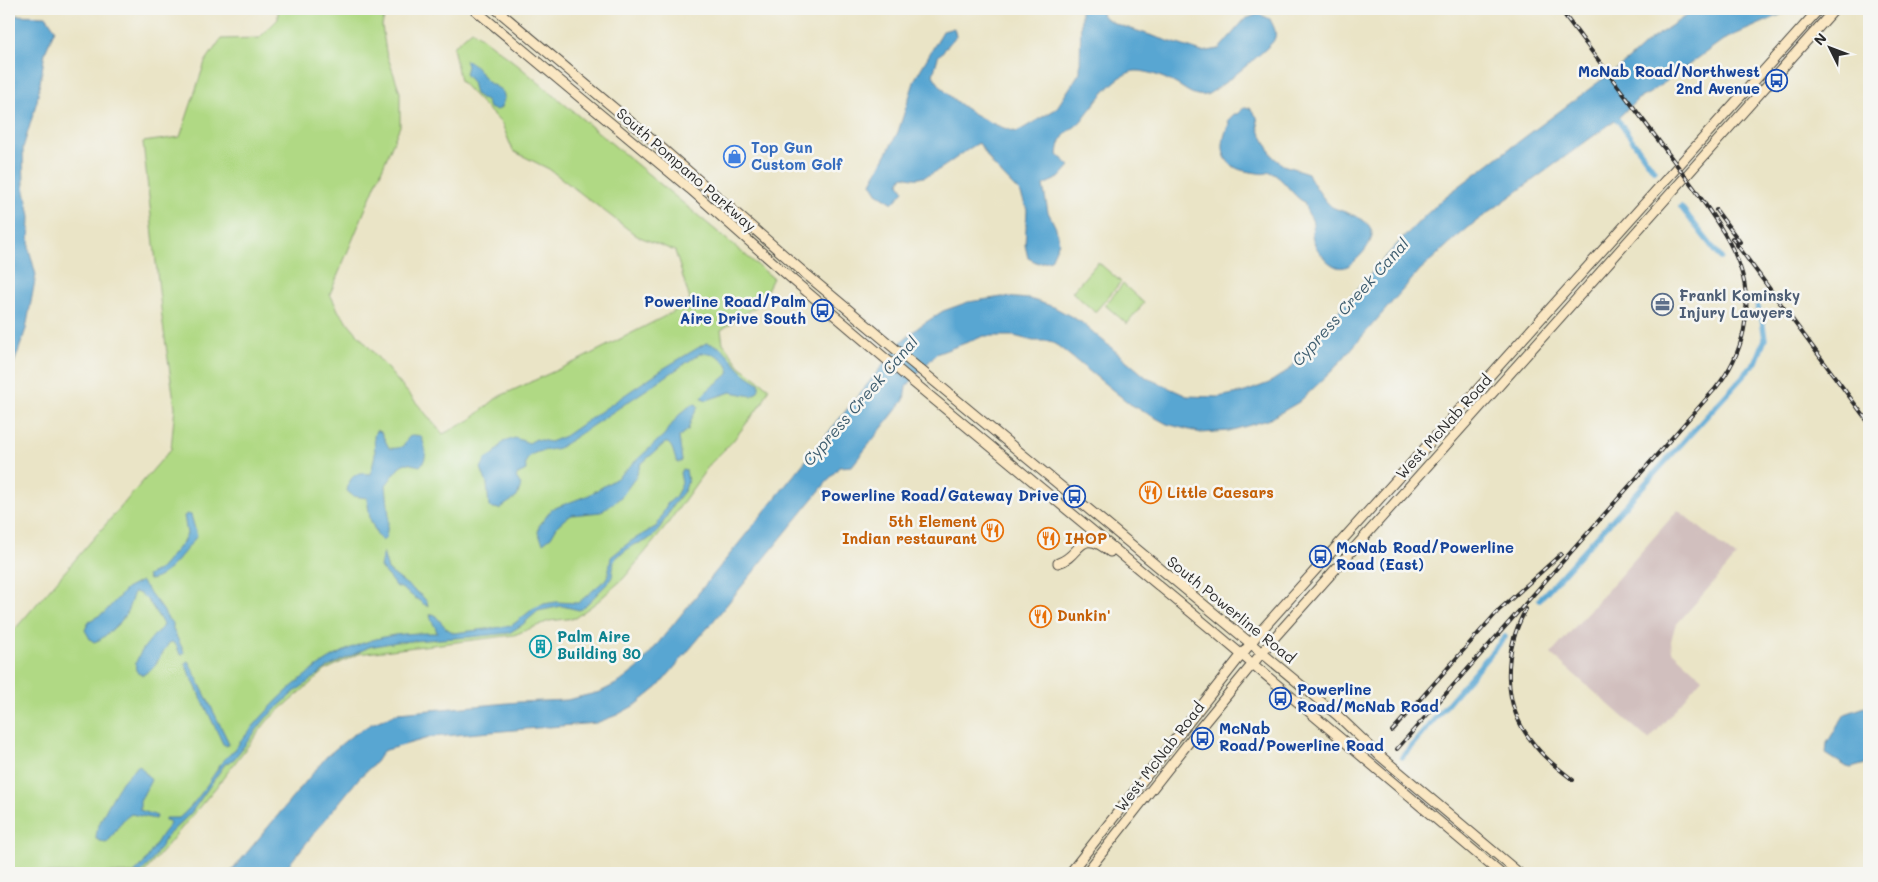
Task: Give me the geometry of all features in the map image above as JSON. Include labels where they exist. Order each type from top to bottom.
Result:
[{"type":"main road","name":"South Pompano Parkway","points":[[474,9],[690,190],[913,382]]},
{"type":"main road","name":"South Pompano Parkway","points":[[496,9],[664,150],[797,267],[922,372]]},
{"type":"main road","name":"West McNab Road","points":[[1070,873],[1251,643],[1819,9]]},
{"type":"main road","name":"West McNab Road","points":[[1086,873],[1262,652],[1835,9]]},
{"type":"main road","points":[[1646,202],[1655,210]]},
{"type":"main road","name":"South Powerline Road","points":[[922,372],[1262,652],[1337,715],[1378,755],[1519,873]]},
{"type":"main road","name":"South Powerline Road","points":[[913,382],[1143,572],[1500,873]]},
{"type":"main road","points":[[1058,563],[1065,561],[1078,546],[1091,542],[1101,545],[1132,570],[1143,572]]},
{"type":"shaded area","points":[[1678,510],[1736,557],[1675,626],[1671,641],[1672,651],[1702,678],[1649,740],[1551,654]]},
{"type":"green space","points":[[278,9],[386,9],[382,26],[386,52],[400,92],[400,126],[330,294],[339,312],[443,434],[470,420],[498,397],[581,359],[675,311],[690,300],[675,251],[637,236],[549,169],[513,151],[502,124],[460,81],[453,47],[472,30],[514,62],[773,278],[760,304],[721,330],[723,343],[740,366],[769,388],[763,402],[732,442],[710,464],[664,529],[624,578],[597,602],[575,618],[549,621],[514,635],[358,654],[326,670],[268,720],[217,786],[144,873],[9,873],[9,636],[171,449],[175,407],[162,318],[143,142],[180,137],[205,62],[221,39],[259,38],[278,19]]},
{"type":"green space","points":[[1098,262],[1121,282],[1095,312],[1072,292]]},
{"type":"green space","points":[[1123,284],[1144,303],[1127,324],[1105,305]]},
{"type":"water","points":[[1081,9],[1098,9],[1105,18],[1116,24],[1202,52],[1219,49],[1245,19],[1259,14],[1270,19],[1275,29],[1275,34],[1271,44],[1230,79],[1206,95],[1195,94],[1163,78],[1140,71],[1128,73],[1107,89],[1081,121],[1065,135],[1059,146],[1058,155],[1070,166],[1059,178],[1043,185],[1048,212],[1056,228],[1059,242],[1051,260],[1038,263],[1028,258],[1025,245],[1027,210],[1021,194],[993,165],[979,143],[934,173],[919,178],[903,176],[899,183],[904,191],[893,203],[877,193],[871,183],[898,132],[915,79],[943,31],[954,28],[956,36],[938,57],[933,75],[940,85],[969,111],[993,124],[1017,132],[1056,109],[1080,72]]},
{"type":"water","name":"Cypress Creek Canal","points":[[1696,9],[1794,9],[1723,40],[1650,93],[1638,99],[1617,119],[1474,223],[1420,270],[1333,370],[1299,402],[1268,420],[1229,431],[1201,433],[1167,424],[1130,404],[1058,346],[1049,341],[1033,341],[1014,336],[984,336],[936,354],[906,387],[904,400],[852,466],[839,467],[658,687],[637,704],[617,715],[596,723],[432,737],[383,751],[376,762],[359,778],[282,873],[230,873],[327,756],[350,737],[371,724],[398,713],[519,702],[567,700],[600,692],[620,682],[638,668],[903,340],[943,311],[968,302],[1002,297],[1030,299],[1054,307],[1081,322],[1147,378],[1187,396],[1218,397],[1245,392],[1269,383],[1290,369],[1384,258],[1446,196],[1628,60],[1650,40]]},
{"type":"water","points":[[9,15],[46,16],[55,29],[45,53],[37,101],[23,148],[24,186],[30,216],[29,249],[36,275],[26,329],[9,378]]},
{"type":"water","points":[[465,60],[475,65],[489,83],[501,90],[504,97],[500,109],[489,108],[487,102],[475,94],[472,82],[465,74],[467,66]]},
{"type":"water","points":[[1245,107],[1250,108],[1257,117],[1259,130],[1273,157],[1283,165],[1308,173],[1318,191],[1332,207],[1356,216],[1367,223],[1372,234],[1371,240],[1359,257],[1349,266],[1339,268],[1330,263],[1321,254],[1313,239],[1313,223],[1304,202],[1280,179],[1270,172],[1261,174],[1241,170],[1228,162],[1223,149],[1223,141],[1229,124],[1228,120]]},
{"type":"water","points":[[706,343],[720,347],[740,369],[759,383],[757,392],[752,396],[731,392],[707,400],[701,398],[730,372],[719,357],[701,353],[559,448],[531,455],[526,463],[526,470],[516,477],[521,485],[517,497],[499,509],[489,507],[487,484],[481,468],[486,459],[494,454],[503,442],[515,438],[529,443],[536,439],[550,442],[565,436],[661,370]]},
{"type":"water","points":[[692,404],[696,404],[698,407],[688,430],[679,437],[682,461],[678,463],[670,445],[665,443],[641,464],[635,478],[622,496],[615,502],[601,512],[572,515],[566,518],[558,525],[551,537],[543,543],[538,533],[539,526],[552,509],[589,495],[617,478],[664,435],[678,416]]},
{"type":"water","points":[[376,430],[381,432],[389,448],[401,447],[410,436],[421,436],[425,451],[425,459],[420,466],[406,463],[401,465],[386,485],[389,516],[386,538],[382,541],[377,535],[370,519],[367,498],[353,496],[347,491],[350,481],[354,476],[358,474],[371,474],[375,454],[374,436]]},
{"type":"water","points":[[682,469],[686,470],[688,481],[685,490],[673,505],[657,533],[646,541],[633,545],[617,557],[614,561],[612,577],[608,583],[582,609],[562,606],[538,611],[509,633],[397,642],[369,647],[328,667],[292,694],[266,718],[234,759],[225,764],[191,813],[168,835],[151,862],[140,873],[134,873],[144,863],[170,824],[165,818],[179,818],[192,806],[223,761],[264,714],[299,680],[318,666],[361,644],[403,634],[437,633],[430,615],[434,614],[446,628],[454,633],[511,626],[534,608],[544,604],[556,602],[578,603],[605,580],[608,575],[611,557],[631,541],[657,526],[667,504],[675,497],[680,488],[682,483],[680,473]]},
{"type":"water","points":[[187,514],[191,515],[197,536],[169,569],[155,579],[149,580],[147,576],[160,569],[183,542],[187,534],[184,516]]},
{"type":"water","points":[[383,552],[388,570],[423,597],[428,607],[401,588],[395,586],[380,567]]},
{"type":"water","points":[[141,581],[168,619],[173,623],[173,629],[184,652],[183,655],[180,654],[176,645],[172,642],[169,643],[153,668],[143,675],[137,672],[135,667],[137,660],[163,624],[143,596],[134,592],[122,620],[99,640],[94,642],[85,630],[89,621],[104,613],[126,589]]},
{"type":"water","points":[[187,661],[229,743],[227,746],[223,744],[185,664]]},
{"type":"water","points":[[1865,707],[1869,708],[1869,763],[1851,768],[1847,767],[1826,754],[1827,743],[1845,714]]},
{"type":"water","points":[[139,765],[151,780],[140,801],[140,810],[157,816],[155,819],[131,814],[123,820],[108,842],[105,843],[96,839],[102,818],[115,794],[122,782]]},
{"type":"waterway","points":[[1617,119],[1654,170]]},
{"type":"waterway","points":[[1681,207],[1721,258]]},
{"type":"waterway","points":[[1540,599],[1756,362],[1765,339],[1762,319],[1756,302]]},
{"type":"waterway","points":[[1402,757],[1505,637]]},
{"type":"railway","points":[[1560,9],[1697,192]]},
{"type":"railway","points":[[1397,749],[1715,389],[1733,361],[1740,346],[1744,330],[1746,314],[1744,281],[1730,244],[1694,188]]},
{"type":"railway","points":[[1716,210],[1740,242]]},
{"type":"railway","points":[[1732,238],[1869,423]]},
{"type":"railway","points":[[1392,731],[1499,610],[1561,554]]},
{"type":"railway","points":[[1526,609],[1518,625],[1510,660],[1509,678],[1515,712],[1523,728],[1537,748],[1573,780]]},
{"type":"place","name":"McNab Road/Northwest 2nd Avenue","points":[[1776,81]]},
{"type":"place","name":"Top Gun Custom Golf","points":[[735,157]]},
{"type":"place","name":"Frankl Kominsky Injury Lawyers","points":[[1663,305]]},
{"type":"place","name":"Powerline Road/Palm Aire Drive South","points":[[822,311]]},
{"type":"place","name":"Little Caesars","points":[[1151,493]]},
{"type":"place","name":"Powerline Road/Gateway Drive","points":[[1075,496]]},
{"type":"place","name":"5th Element Indian restaurant","points":[[993,531]]},
{"type":"place","name":"IHOP","points":[[1049,539]]},
{"type":"place","name":"McNab Road/Powerline Road (East)","points":[[1320,557]]},
{"type":"place","name":"Dunkin'","points":[[1041,616]]},
{"type":"place","name":"Palm Aire Building 30","points":[[541,646]]},
{"type":"place","name":"Powerline Road/McNab Road","points":[[1281,699]]},
{"type":"place","name":"McNab Road/Powerline Road","points":[[1203,738]]}]
